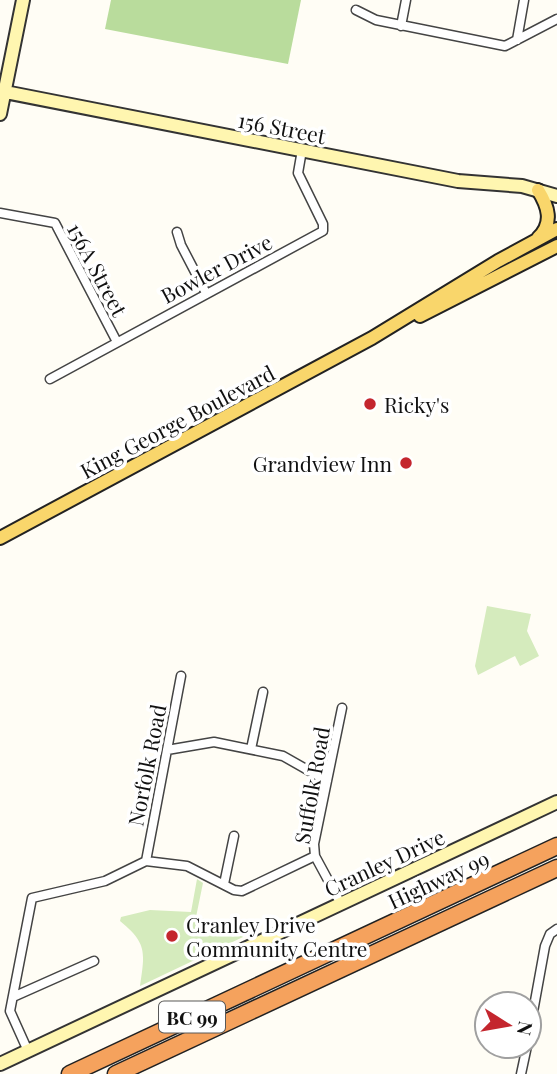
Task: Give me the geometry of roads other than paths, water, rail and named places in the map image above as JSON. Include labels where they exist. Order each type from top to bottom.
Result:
[{"type":"highway","name":"Highway 99","points":[[71,1074],[557,846]]},
{"type":"highway","name":"Highway 99","points":[[117,1074],[557,868]]},
{"type":"main road","points":[[538,190],[549,213],[547,226],[538,238]]},
{"type":"main road","name":"King George Boulevard","points":[[372,338],[557,229]]},
{"type":"main road","name":"King George Boulevard","points":[[0,538],[372,338],[557,246]]},
{"type":"street","points":[[0,114],[2,92],[23,0]]},
{"type":"street","points":[[401,26],[406,0]]},
{"type":"street","points":[[517,40],[524,0]]},
{"type":"street","points":[[356,10],[376,20],[505,46],[557,19]]},
{"type":"street","name":"156 Street","points":[[2,92],[458,181],[522,186],[557,196]]},
{"type":"street","name":"Bowler Drive","points":[[50,379],[323,230],[323,224],[298,173],[302,150]]},
{"type":"street","name":"156A Street","points":[[0,213],[55,223],[117,342]]},
{"type":"street","points":[[177,232],[206,293]]},
{"type":"street","name":"Norfolk Road","points":[[146,861],[181,676]]},
{"type":"street","points":[[251,749],[263,692]]},
{"type":"street","name":"Suffolk Road","points":[[341,904],[315,856],[314,844],[342,708]]},
{"type":"street","points":[[167,750],[214,742],[251,749],[283,756],[327,781]]},
{"type":"street","name":"Cranley Drive","points":[[0,1064],[557,802]]},
{"type":"street","points":[[224,884],[234,836]]},
{"type":"street","points":[[28,1051],[10,1011],[32,898],[105,881],[146,861],[187,866],[242,891],[315,856]]},
{"type":"street","points":[[537,990],[545,946],[550,934],[557,929]]},
{"type":"street","points":[[13,997],[94,961]]},
{"type":"place","name":"Ricky's","points":[[370,404]]},
{"type":"place","name":"Grandview Inn","points":[[406,463]]},
{"type":"place","name":"Cranley Drive Community Centre","points":[[172,936]]}]
